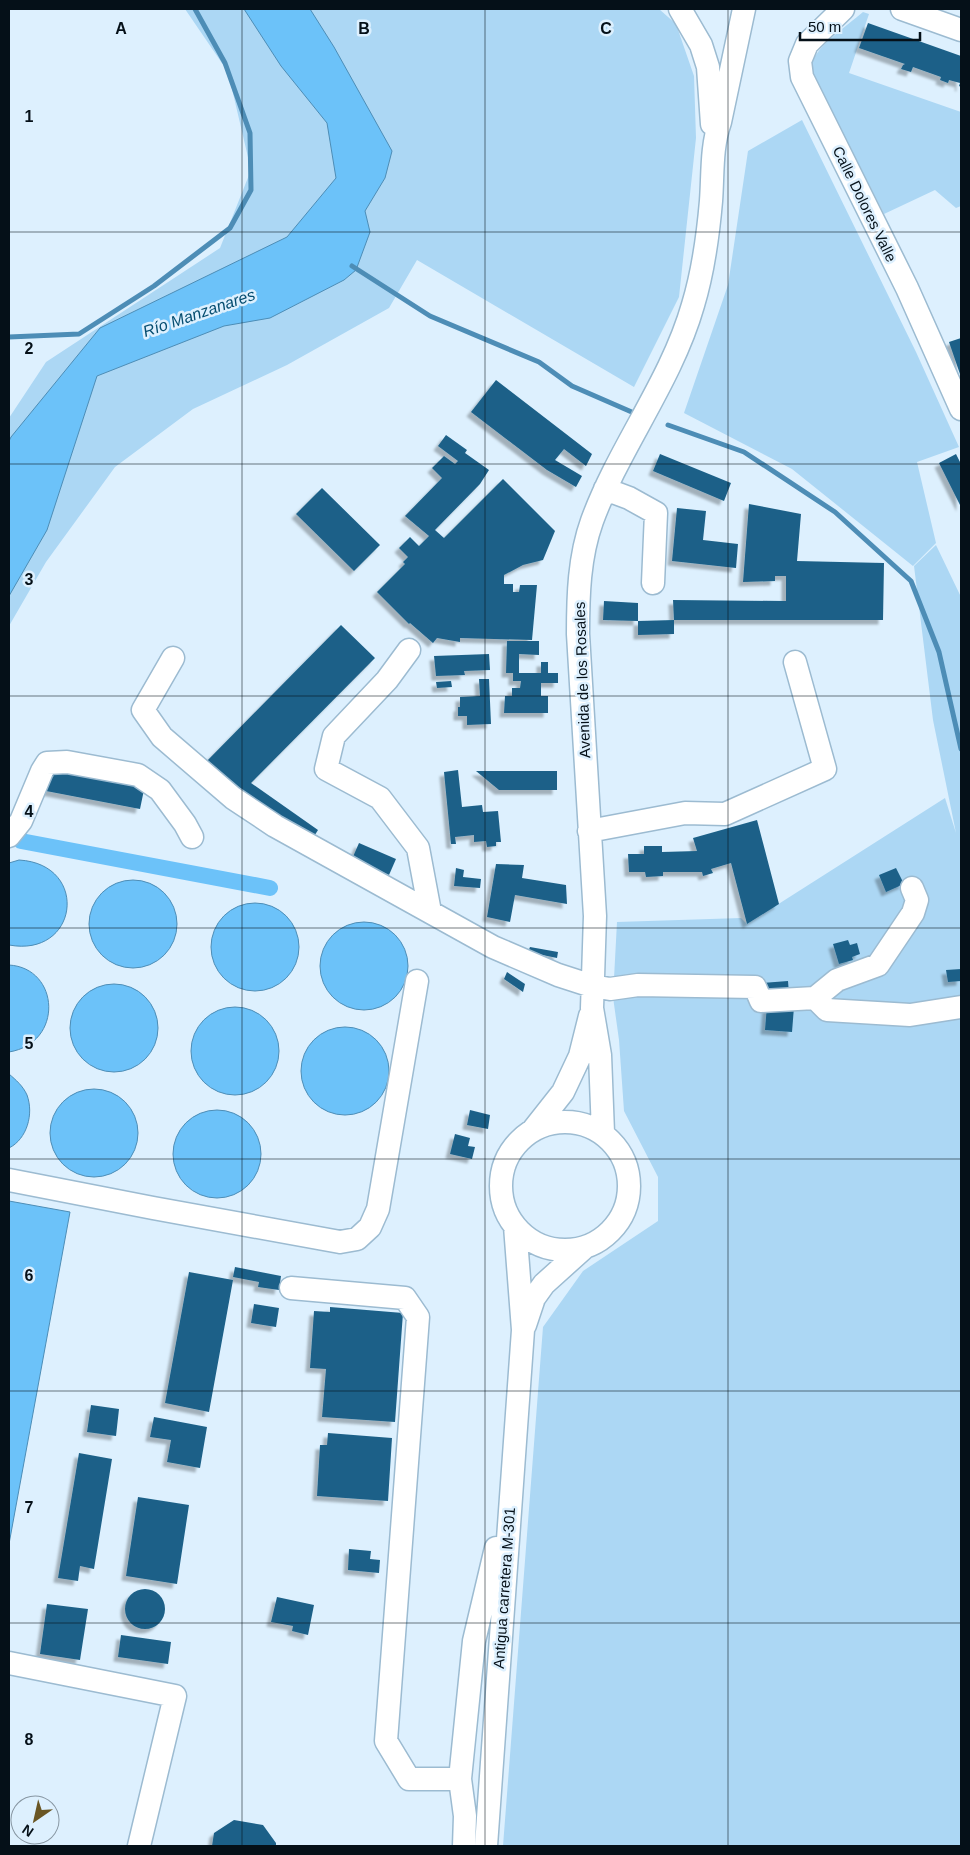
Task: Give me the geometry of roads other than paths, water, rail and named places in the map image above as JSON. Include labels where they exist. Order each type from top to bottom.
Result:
[{"type":"street","name":"Avenida de los Rosales","points":[[680,9],[701,45],[708,67],[711,122],[715,137]]},
{"type":"street","name":"Avenida de los Rosales","points":[[533,1130],[563,1092],[580,1056],[592,997],[595,916],[578,634],[578,596],[582,561],[589,533],[605,489],[662,382],[684,334],[693,306],[700,277],[711,202],[715,137],[720,122],[744,9]]},
{"type":"street","name":"Calle Dolores Valle","points":[[844,9],[807,44],[800,61],[802,77],[907,288],[961,409]]},
{"type":"street","points":[[902,9],[961,30]]},
{"type":"street","points":[[944,9],[961,15]]},
{"type":"street","points":[[605,489],[629,498],[656,514],[653,583]]},
{"type":"street","points":[[409,650],[386,680],[334,736],[326,769],[380,798],[418,848],[430,912]]},
{"type":"street","points":[[173,658],[144,710],[162,737],[233,798],[275,826],[493,947],[558,975],[592,997],[610,989],[638,985],[755,988],[761,1001],[815,998],[837,980],[878,965],[913,913],[917,900],[912,888]]},
{"type":"street","points":[[589,831],[685,812],[725,814],[825,769],[795,662]]},
{"type":"street","points":[[9,836],[21,821],[47,763],[67,762],[138,775],[160,790],[185,824],[192,837]]},
{"type":"street","points":[[9,1180],[340,1242],[357,1239],[370,1227],[378,1209],[417,981]]},
{"type":"street","name":"Avenida de los Rosales","points":[[592,997],[600,1056],[603,1133]]},
{"type":"street","points":[[815,998],[827,1010],[910,1015],[961,1007]]},
{"type":"street","points":[[568,1121],[586,1124],[603,1133],[618,1147],[627,1166],[630,1186],[627,1206],[617,1225],[602,1239],[584,1248],[565,1250],[546,1247],[529,1239],[515,1226],[504,1206],[501,1185],[505,1163],[516,1144],[533,1130],[550,1123],[568,1121]]},
{"type":"street","name":"Antigua carretera M-301","points":[[486,1846],[523,1330],[515,1226]]},
{"type":"street","name":"Antigua carretera M-301","points":[[523,1330],[534,1298],[544,1284],[584,1248]]},
{"type":"street","points":[[290,1288],[405,1298],[418,1317],[386,1741],[409,1779],[460,1779]]},
{"type":"street","points":[[464,1846],[465,1816],[460,1779],[474,1640],[512,1479]]},
{"type":"street","points":[[9,1663],[175,1696],[139,1846]]},
{"type":"water","name":"Río Manzanares","points":[[244,9],[310,9],[334,47],[392,151],[385,178],[365,211],[370,232],[356,270],[344,280],[270,318],[224,326],[97,376],[47,530],[9,596],[9,441],[11,437],[100,328],[287,237],[336,178],[327,123],[281,66]]},
{"type":"water","points":[[19,860],[42,865],[57,877],[65,892],[67,909],[62,925],[50,938],[32,945],[9,945],[9,863]]},
{"type":"water","points":[[133,880],[150,884],[164,893],[173,907],[177,924],[173,941],[164,955],[150,964],[133,968],[116,964],[102,955],[93,941],[89,924],[93,907],[102,893],[116,884]]},
{"type":"water","points":[[255,903],[272,907],[286,916],[295,930],[299,947],[295,964],[286,978],[272,987],[255,991],[238,987],[224,978],[215,964],[211,947],[215,930],[224,916],[238,907]]},
{"type":"water","points":[[364,922],[381,926],[395,935],[404,949],[408,966],[404,983],[395,997],[381,1006],[364,1010],[347,1006],[333,997],[324,983],[320,966],[324,949],[333,935],[347,926]]},
{"type":"water","points":[[9,965],[26,969],[38,979],[46,991],[49,1006],[47,1021],[39,1035],[27,1046],[9,1052]]},
{"type":"water","points":[[114,984],[131,988],[145,997],[154,1011],[158,1028],[154,1045],[145,1059],[131,1068],[114,1072],[97,1068],[83,1059],[74,1045],[70,1028],[74,1011],[83,997],[97,988]]},
{"type":"water","points":[[235,1007],[252,1011],[266,1020],[275,1034],[279,1051],[275,1068],[266,1082],[252,1091],[235,1095],[218,1091],[204,1082],[195,1068],[191,1051],[195,1034],[204,1020],[218,1011]]},
{"type":"water","points":[[345,1027],[362,1031],[376,1040],[385,1054],[389,1071],[385,1088],[376,1102],[362,1111],[345,1115],[328,1111],[314,1102],[305,1088],[301,1071],[305,1054],[314,1040],[328,1031]]},
{"type":"water","points":[[9,1074],[19,1083],[27,1095],[30,1110],[24,1132],[20,1139],[9,1148]]},
{"type":"water","points":[[94,1089],[111,1093],[125,1102],[134,1116],[138,1133],[134,1150],[125,1164],[111,1173],[94,1177],[77,1173],[63,1164],[54,1150],[50,1133],[54,1116],[63,1102],[77,1093]]},
{"type":"water","points":[[217,1110],[234,1114],[248,1123],[257,1137],[261,1154],[257,1171],[248,1185],[234,1194],[217,1198],[200,1194],[186,1185],[177,1171],[173,1154],[177,1137],[186,1123],[200,1114]]},
{"type":"water","points":[[9,1201],[70,1212],[9,1544]]},
{"type":"waterway","points":[[9,337],[79,334],[154,286],[230,228],[251,190],[250,133],[225,63],[195,9]]},
{"type":"waterway","points":[[352,266],[430,316],[539,362],[572,386],[634,413]]},
{"type":"waterway","points":[[668,425],[744,452],[835,512],[911,581],[939,652],[961,749]]},
{"type":"waterway","points":[[21,841],[270,888]]}]
